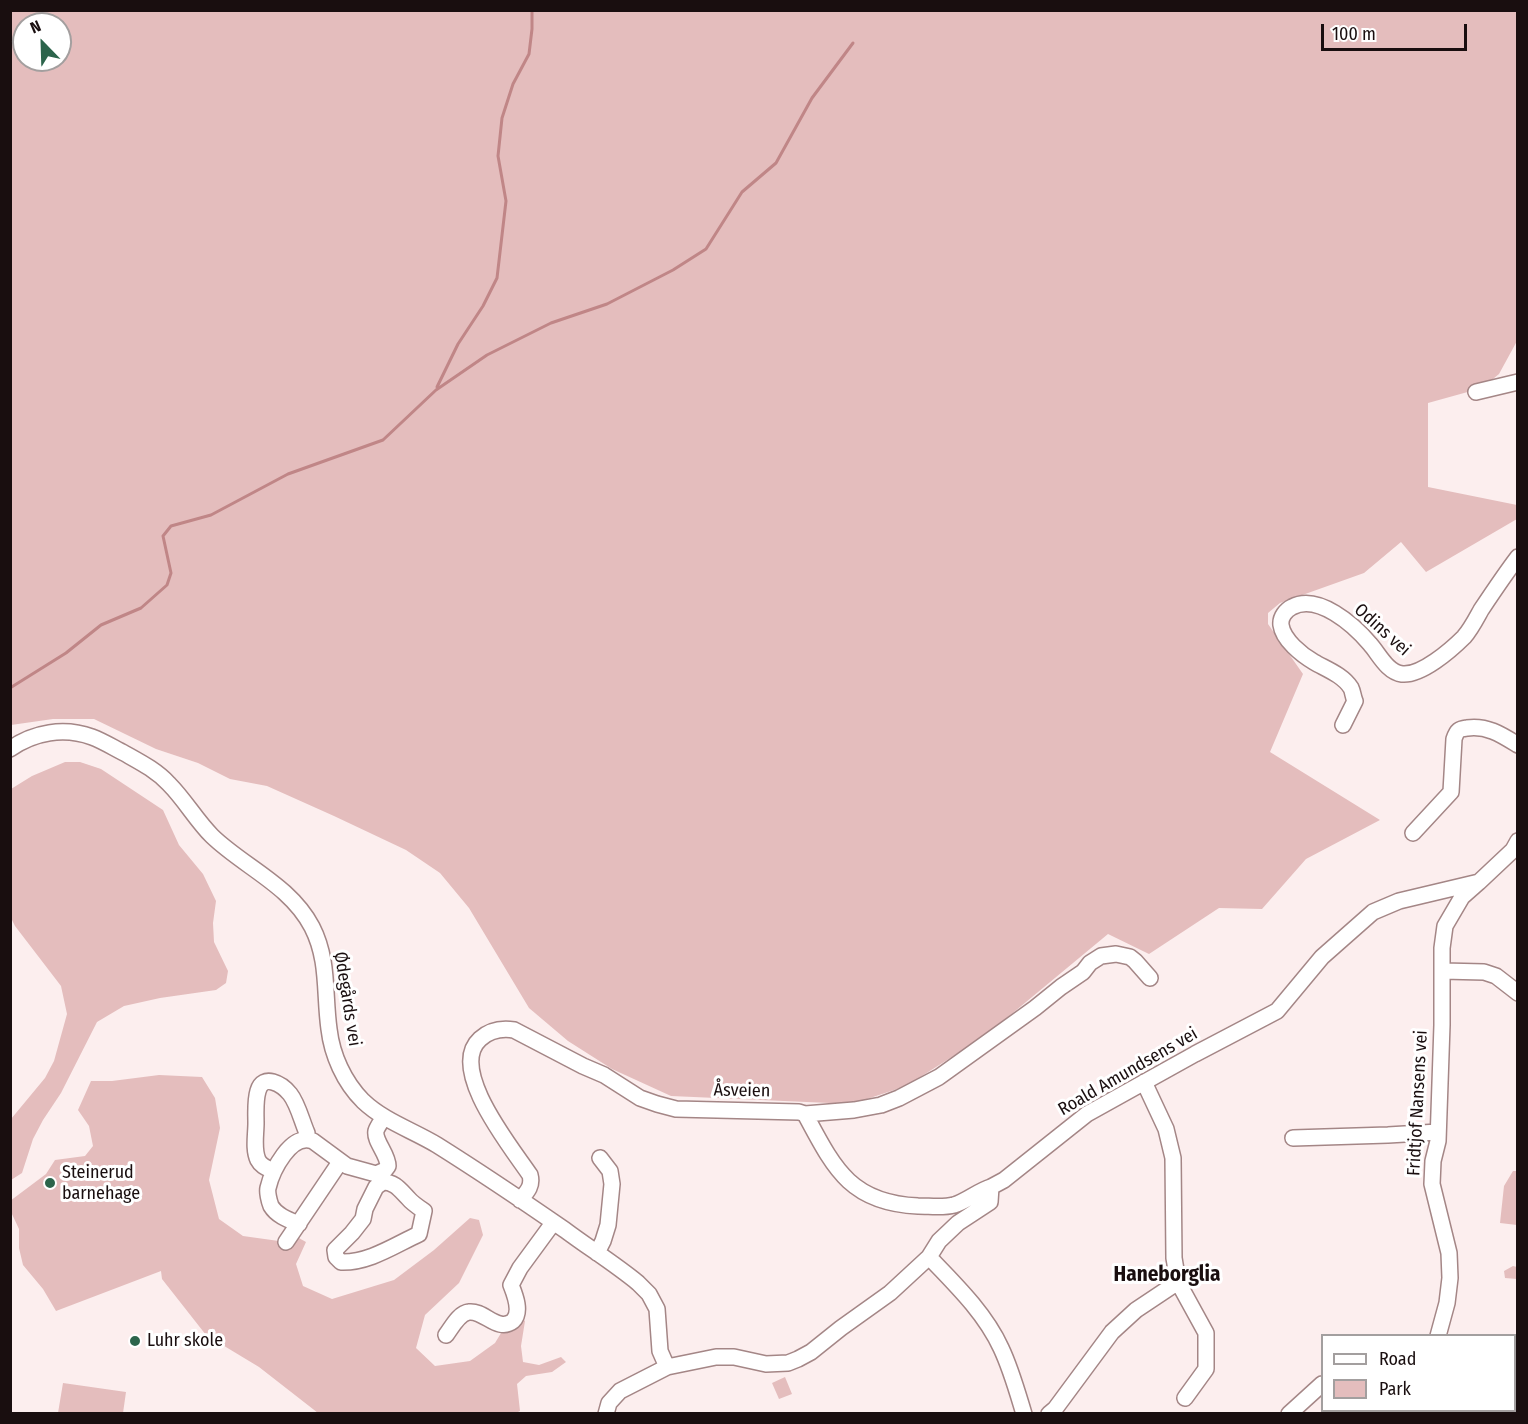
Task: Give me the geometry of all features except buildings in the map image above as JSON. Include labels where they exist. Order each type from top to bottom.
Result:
[{"type":"street","points":[[1476,392],[1518,382]]},
{"type":"street","name":"Odins vei","points":[[1343,725],[1354,701],[1352,690],[1347,683],[1312,661],[1290,642],[1281,624],[1281,618],[1287,610],[1308,603],[1322,607],[1352,626],[1369,642],[1392,671],[1403,674],[1414,673],[1445,654],[1465,636],[1518,557]]},
{"type":"street","points":[[1413,833],[1451,792],[1456,731],[1474,726],[1486,728],[1518,745]]},
{"type":"street","name":"Ødegårds vei","points":[[10,749],[31,738],[51,732],[63,731],[95,738],[158,774],[177,792],[212,835],[286,894],[303,913],[318,940],[326,978],[332,1043],[340,1066],[361,1099],[384,1118],[438,1146],[520,1200],[638,1283],[652,1299],[657,1309],[660,1351],[667,1367]]},
{"type":"street","name":"Fridtjof Nansens vei","points":[[1438,1334],[1447,1303],[1450,1278],[1449,1252],[1432,1184],[1433,1161],[1438,1141],[1442,948],[1445,926],[1462,897],[1513,850],[1518,842]]},
{"type":"street","name":"Roald Amundsens vei","points":[[606,1413],[613,1396],[667,1367],[716,1357],[734,1357],[766,1364],[788,1363],[812,1352],[890,1293],[928,1257],[939,1241],[958,1222],[990,1202],[991,1187],[1004,1180],[1087,1114],[1277,1011],[1322,957],[1373,912],[1400,901],[1476,882]]},
{"type":"street","name":"Åsveien","points":[[520,1200],[530,1186],[530,1175],[479,1096],[471,1071],[472,1048],[480,1039],[494,1030],[514,1030],[604,1075],[640,1098],[657,1104],[676,1109],[805,1114],[881,1105],[939,1077],[1083,972],[1095,958],[1116,954],[1130,957],[1150,978]]},
{"type":"street","points":[[1443,971],[1484,972],[1496,976],[1518,993]]},
{"type":"street","points":[[273,1171],[263,1166],[258,1160],[255,1147],[256,1098],[262,1084],[275,1081],[290,1094],[308,1139]]},
{"type":"street","points":[[1144,1082],[1166,1129],[1173,1158],[1173,1258],[1178,1282],[1206,1333],[1206,1369],[1185,1398]]},
{"type":"street","points":[[805,1114],[842,1175],[867,1195],[879,1200],[944,1207],[954,1205],[991,1187]]},
{"type":"street","points":[[299,1224],[282,1217],[270,1204],[267,1189],[273,1171],[290,1148],[300,1140],[308,1139],[347,1166],[376,1174],[382,1177],[391,1182],[402,1191],[409,1200],[424,1211],[419,1234],[361,1259],[341,1262],[336,1257],[335,1250],[363,1219],[365,1209],[376,1187],[382,1177],[388,1166],[388,1161],[376,1138],[376,1132],[384,1118]]},
{"type":"street","points":[[1293,1138],[1438,1132]]},
{"type":"street","points":[[597,1253],[608,1225],[612,1184],[610,1171],[600,1158]]},
{"type":"street","points":[[286,1242],[340,1162]]},
{"type":"street","points":[[446,1335],[461,1315],[468,1311],[476,1312],[500,1324],[508,1324],[514,1320],[517,1310],[511,1285],[520,1268],[553,1223]]},
{"type":"street","points":[[928,1257],[947,1276],[993,1332],[1013,1378],[1023,1413]]},
{"type":"street","points":[[1049,1413],[1055,1409],[1112,1332],[1136,1310],[1178,1282]]},
{"type":"street","points":[[1289,1413],[1321,1386]]},
{"type":"green space","points":[[10,11],[1517,11],[1517,341],[1499,374],[1482,388],[1428,403],[1428,487],[1517,505],[1517,519],[1426,572],[1401,542],[1364,573],[1280,603],[1268,613],[1268,624],[1303,674],[1270,752],[1380,820],[1306,859],[1262,909],[1219,908],[1149,954],[1108,934],[985,1036],[906,1086],[852,1104],[671,1096],[612,1069],[568,1041],[529,1008],[469,908],[440,873],[406,850],[267,786],[230,779],[198,763],[156,749],[94,719],[53,719],[11,725]]},
{"type":"green space","points":[[65,762],[80,762],[101,769],[163,810],[179,845],[203,874],[216,901],[213,923],[214,942],[228,971],[226,983],[216,990],[124,1006],[97,1022],[61,1093],[33,1139],[22,1173],[11,1180],[11,1119],[45,1078],[54,1061],[67,1014],[61,986],[11,918],[11,789],[32,776]]},
{"type":"green space","points":[[159,1075],[202,1077],[215,1098],[220,1128],[209,1180],[219,1219],[243,1236],[286,1242],[297,1237],[306,1242],[296,1264],[303,1286],[332,1299],[394,1280],[434,1250],[470,1218],[479,1220],[483,1235],[459,1283],[425,1315],[416,1348],[435,1366],[470,1361],[495,1343],[515,1310],[525,1321],[521,1346],[523,1362],[539,1365],[561,1357],[566,1362],[552,1372],[526,1376],[517,1384],[520,1411],[516,1413],[318,1413],[259,1367],[206,1335],[162,1279],[161,1271],[56,1311],[43,1289],[23,1265],[19,1248],[19,1229],[11,1212],[10,1201],[46,1174],[55,1160],[85,1156],[93,1146],[89,1126],[78,1110],[91,1081],[112,1081]]},
{"type":"green space","points":[[1513,1171],[1517,1171],[1517,1225],[1500,1223],[1504,1186]]},
{"type":"green space","points":[[1513,1266],[1517,1267],[1517,1279],[1505,1278],[1504,1271]]},
{"type":"green space","points":[[785,1377],[792,1394],[779,1399],[772,1383]]},
{"type":"green space","points":[[63,1383],[126,1392],[123,1413],[58,1413]]},
{"type":"waterway","points":[[437,387],[458,344],[483,306],[497,278],[506,201],[498,156],[502,118],[513,84],[529,54],[532,10]]},
{"type":"waterway","points":[[10,688],[66,653],[101,625],[141,608],[167,585],[171,573],[163,536],[171,526],[211,515],[288,474],[383,440],[436,390],[487,355],[551,323],[607,304],[673,270],[706,249],[742,192],[776,163],[812,98],[853,43]]},
{"type":"place","name":"Steinerud barnehage","points":[[50,1183]]},
{"type":"place","name":"Luhr skole","points":[[135,1341]]},
{"type":"district","name":"Haneborglia","points":[[1167,1275]]}]
